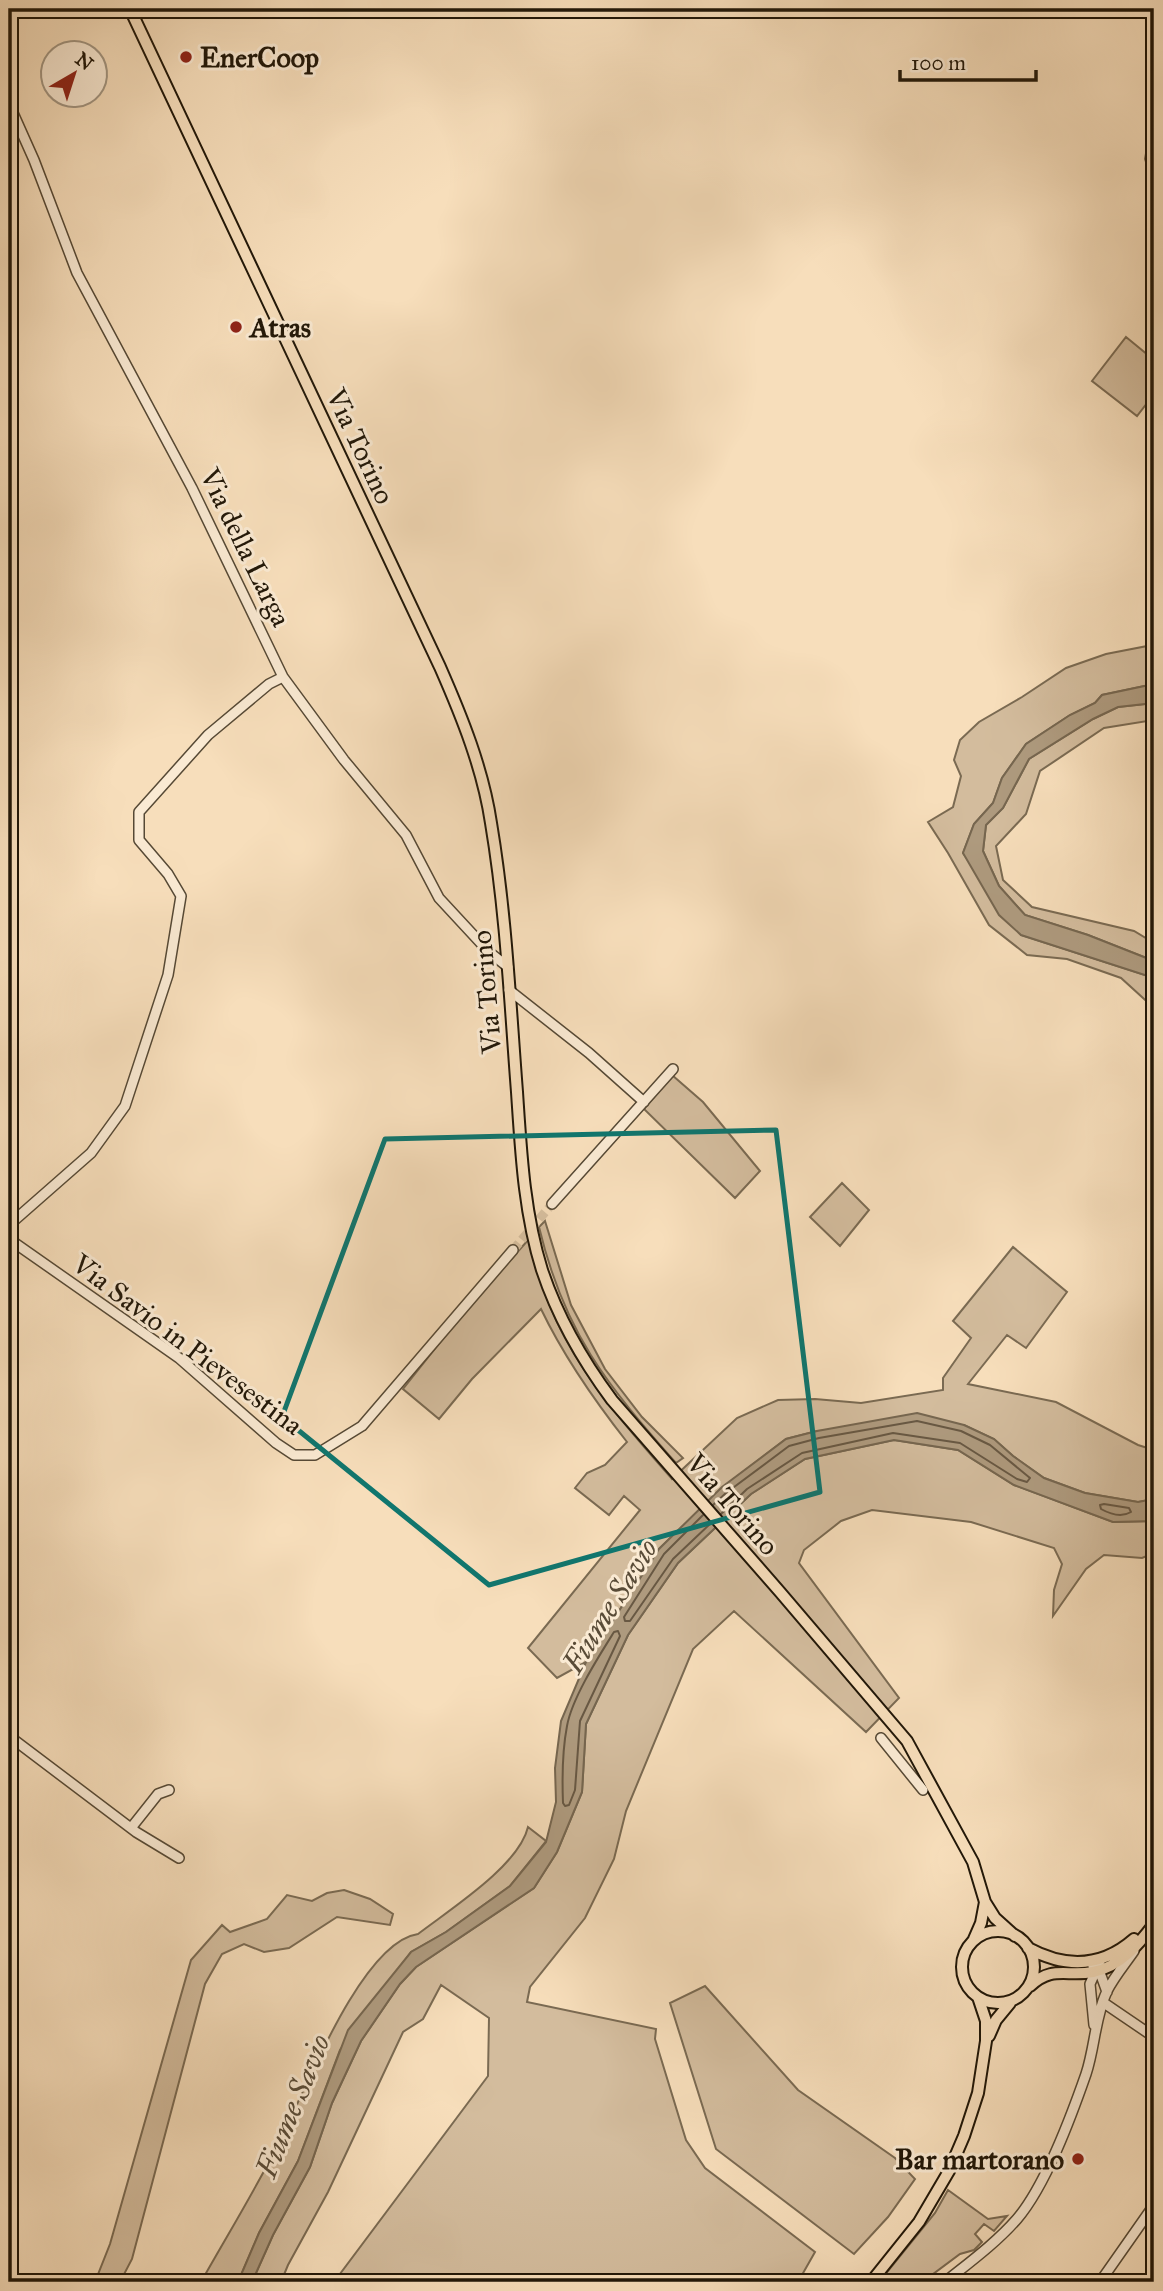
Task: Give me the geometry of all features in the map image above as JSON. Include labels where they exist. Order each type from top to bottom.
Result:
[{"type":"main road","name":"Via Torino","points":[[130,9],[469,737],[491,820],[508,967],[522,1163],[530,1222],[542,1270],[575,1346],[593,1374],[635,1427],[907,1741],[973,1862],[985,1902],[995,1918],[1015,1936]]},
{"type":"main road","points":[[985,1902],[981,1923],[963,1956],[962,1974],[970,1991],[978,1997],[989,2002],[1013,2000]]},
{"type":"main road","points":[[974,1940],[993,1931],[1005,1932],[1045,1957],[1095,1966],[1154,1923]]},
{"type":"main road","points":[[986,2041],[996,2020],[1013,2000],[1042,1976],[1049,1973],[1074,1973],[1121,1959],[1139,1944],[1154,1923]]},
{"type":"main road","points":[[1027,1988],[1034,1968],[1028,1948]]},
{"type":"main road","points":[[871,2282],[919,2222],[949,2171],[964,2136],[978,2093],[986,2041],[986,2021],[978,1997]]},
{"type":"street","name":"Via della Larga","points":[[9,104],[34,160],[77,273],[192,488],[283,677],[344,760],[406,835],[439,898],[489,952],[508,967]]},
{"type":"street","points":[[9,1225],[91,1153],[125,1107],[168,975],[181,896],[168,874],[139,840],[139,812],[208,735],[269,684],[283,677]]},
{"type":"street","points":[[509,990],[589,1053],[644,1102]]},
{"type":"street","points":[[551,1204],[673,1069]]},
{"type":"street","name":"Via Savio in Pievesestina","points":[[9,1239],[179,1358],[276,1443],[294,1455],[315,1454],[362,1426],[513,1250]]},
{"type":"street","points":[[9,1735],[131,1828],[179,1858]]},
{"type":"street","points":[[881,1738],[923,1790]]},
{"type":"street","points":[[904,1764],[923,1770]]},
{"type":"street","points":[[131,1828],[158,1794],[169,1790]]},
{"type":"street","points":[[945,2282],[1004,2233],[1020,2216],[1035,2192],[1048,2168],[1087,2072],[1094,2031],[1107,1992],[1139,1944]]},
{"type":"street","points":[[1095,1966],[1107,1992]]},
{"type":"street","points":[[1094,2031],[1090,1984],[1095,1966]]},
{"type":"street","points":[[1074,1973],[1090,1994]]},
{"type":"street","points":[[1104,2003],[1154,2038]]},
{"type":"street","points":[[1100,2282],[1154,2205]]},
{"type":"highlighted area","points":[[776,1130],[820,1492],[489,1585],[282,1417],[385,1139]]},
{"type":"shaded area","points":[[1154,109],[1154,186],[1145,159]]},
{"type":"shaded area","points":[[1126,337],[1154,360],[1154,394],[1137,416],[1092,381]]},
{"type":"shaded area","points":[[1154,637],[1154,684],[1102,695],[1095,703],[1070,715],[1026,744],[1002,778],[993,803],[974,824],[963,853],[1021,935],[1154,978],[1154,1008],[1121,978],[1067,959],[1027,955],[989,925],[928,822],[953,807],[961,776],[954,760],[960,740],[979,722],[1066,668],[1106,654],[1147,646]]},
{"type":"shaded area","points":[[1154,703],[1154,720],[1104,728],[1040,771],[1026,814],[996,846],[1003,880],[1032,907],[1134,931],[1154,943],[1154,961],[1088,935],[1025,915],[999,886],[983,851],[986,825],[1003,808],[1029,759],[1093,719],[1118,707]]},
{"type":"shaded area","points":[[672,1075],[703,1102],[760,1171],[735,1198],[644,1109]]},
{"type":"shaded area","points":[[842,1183],[869,1210],[840,1246],[810,1217]]},
{"type":"shaded area","points":[[545,1221],[571,1305],[605,1369],[642,1417],[683,1458],[676,1463],[608,1381],[575,1327],[549,1264],[539,1227]]},
{"type":"shaded area","points":[[529,1239],[546,1296],[570,1347],[600,1393],[672,1479],[737,1418],[778,1400],[815,1399],[861,1403],[943,1390],[943,1378],[971,1338],[953,1321],[1013,1247],[1067,1292],[1026,1348],[1007,1335],[968,1384],[1056,1402],[1138,1445],[1154,1450],[1154,1499],[1138,1502],[1085,1493],[1044,1478],[994,1439],[964,1425],[817,1431],[786,1439],[722,1488],[659,1549],[586,1662],[557,1678],[528,1648],[640,1510],[624,1496],[609,1515],[575,1488],[587,1473],[605,1465],[627,1442],[580,1378],[541,1309],[472,1379],[439,1419],[403,1389],[465,1311]]},
{"type":"shaded area","points":[[894,1440],[958,1450],[1014,1485],[1113,1522],[1154,1521],[1154,1553],[1142,1558],[1104,1555],[1086,1569],[1053,1616],[1054,1590],[1062,1564],[1054,1548],[971,1522],[872,1510],[841,1521],[804,1550],[799,1563],[899,1698],[866,1732],[734,1611],[693,1649],[626,1811],[614,1859],[585,1918],[530,1987],[527,2002],[656,2029],[655,2039],[686,2140],[705,2168],[815,2252],[798,2282],[334,2282],[488,2076],[489,2018],[441,1985],[423,2019],[403,2032],[328,2192],[281,2282],[252,2282],[273,2235],[310,2167],[332,2103],[361,2041],[400,1984],[416,1967],[534,1888],[557,1852],[582,1792],[586,1724],[628,1635],[678,1563],[751,1494],[805,1459]]},
{"type":"shaded area","points":[[528,1827],[546,1841],[510,1886],[446,1932],[411,1952],[340,2050],[298,2161],[259,2233],[238,2282],[201,2282],[253,2192],[320,2054],[356,1989],[376,1962],[397,1943],[418,1934],[497,1872],[522,1842]]},
{"type":"shaded area","points":[[344,1890],[370,1899],[393,1914],[390,1925],[337,1917],[289,1948],[264,1952],[244,1944],[222,1954],[205,1984],[132,2259],[120,2282],[95,2282],[110,2244],[191,1960],[222,1925],[230,1932],[267,1919],[287,1895],[312,1901],[327,1893]]},
{"type":"shaded area","points":[[705,1986],[798,2090],[895,2158],[915,2179],[888,2217],[854,2254],[716,2149],[670,2003]]},
{"type":"shaded area","points":[[948,2190],[988,2219],[1007,2216],[994,2231],[984,2224],[975,2234],[982,2242],[974,2250],[960,2254],[933,2274],[914,2282],[879,2282],[935,2213]]},
{"type":"water","points":[[1154,684],[1154,703],[1118,707],[1093,719],[1029,759],[1003,808],[986,825],[983,851],[999,886],[1025,915],[1088,935],[1154,961],[1154,978],[1021,935],[999,915],[963,853],[974,824],[993,803],[1002,778],[1026,744],[1070,715],[1095,703],[1102,695]]},
{"type":"water","points":[[917,1413],[964,1425],[994,1439],[1044,1478],[1085,1493],[1138,1502],[1154,1499],[1154,1521],[1113,1522],[1014,1485],[958,1450],[894,1440],[805,1459],[751,1494],[678,1563],[628,1635],[586,1724],[582,1792],[557,1852],[534,1888],[416,1967],[400,1984],[361,2041],[332,2103],[310,2167],[273,2235],[252,2282],[238,2282],[259,2233],[298,2161],[348,2030],[411,1952],[446,1932],[510,1886],[546,1842],[556,1802],[555,1768],[561,1721],[586,1662],[659,1549],[722,1487],[786,1439]]},
{"type":"tunnel","points":[[513,1250],[552,1204]]},
{"type":"place","name":"EnerCoop","points":[[186,57]]},
{"type":"place","name":"Atras","points":[[236,327]]},
{"type":"place","name":"Bar martorano","points":[[1078,2159]]},
{"type":"water label","name":"Fiume Savio","points":[[610,1606]]},
{"type":"water label","name":"Fiume Savio","points":[[293,2106]]}]
